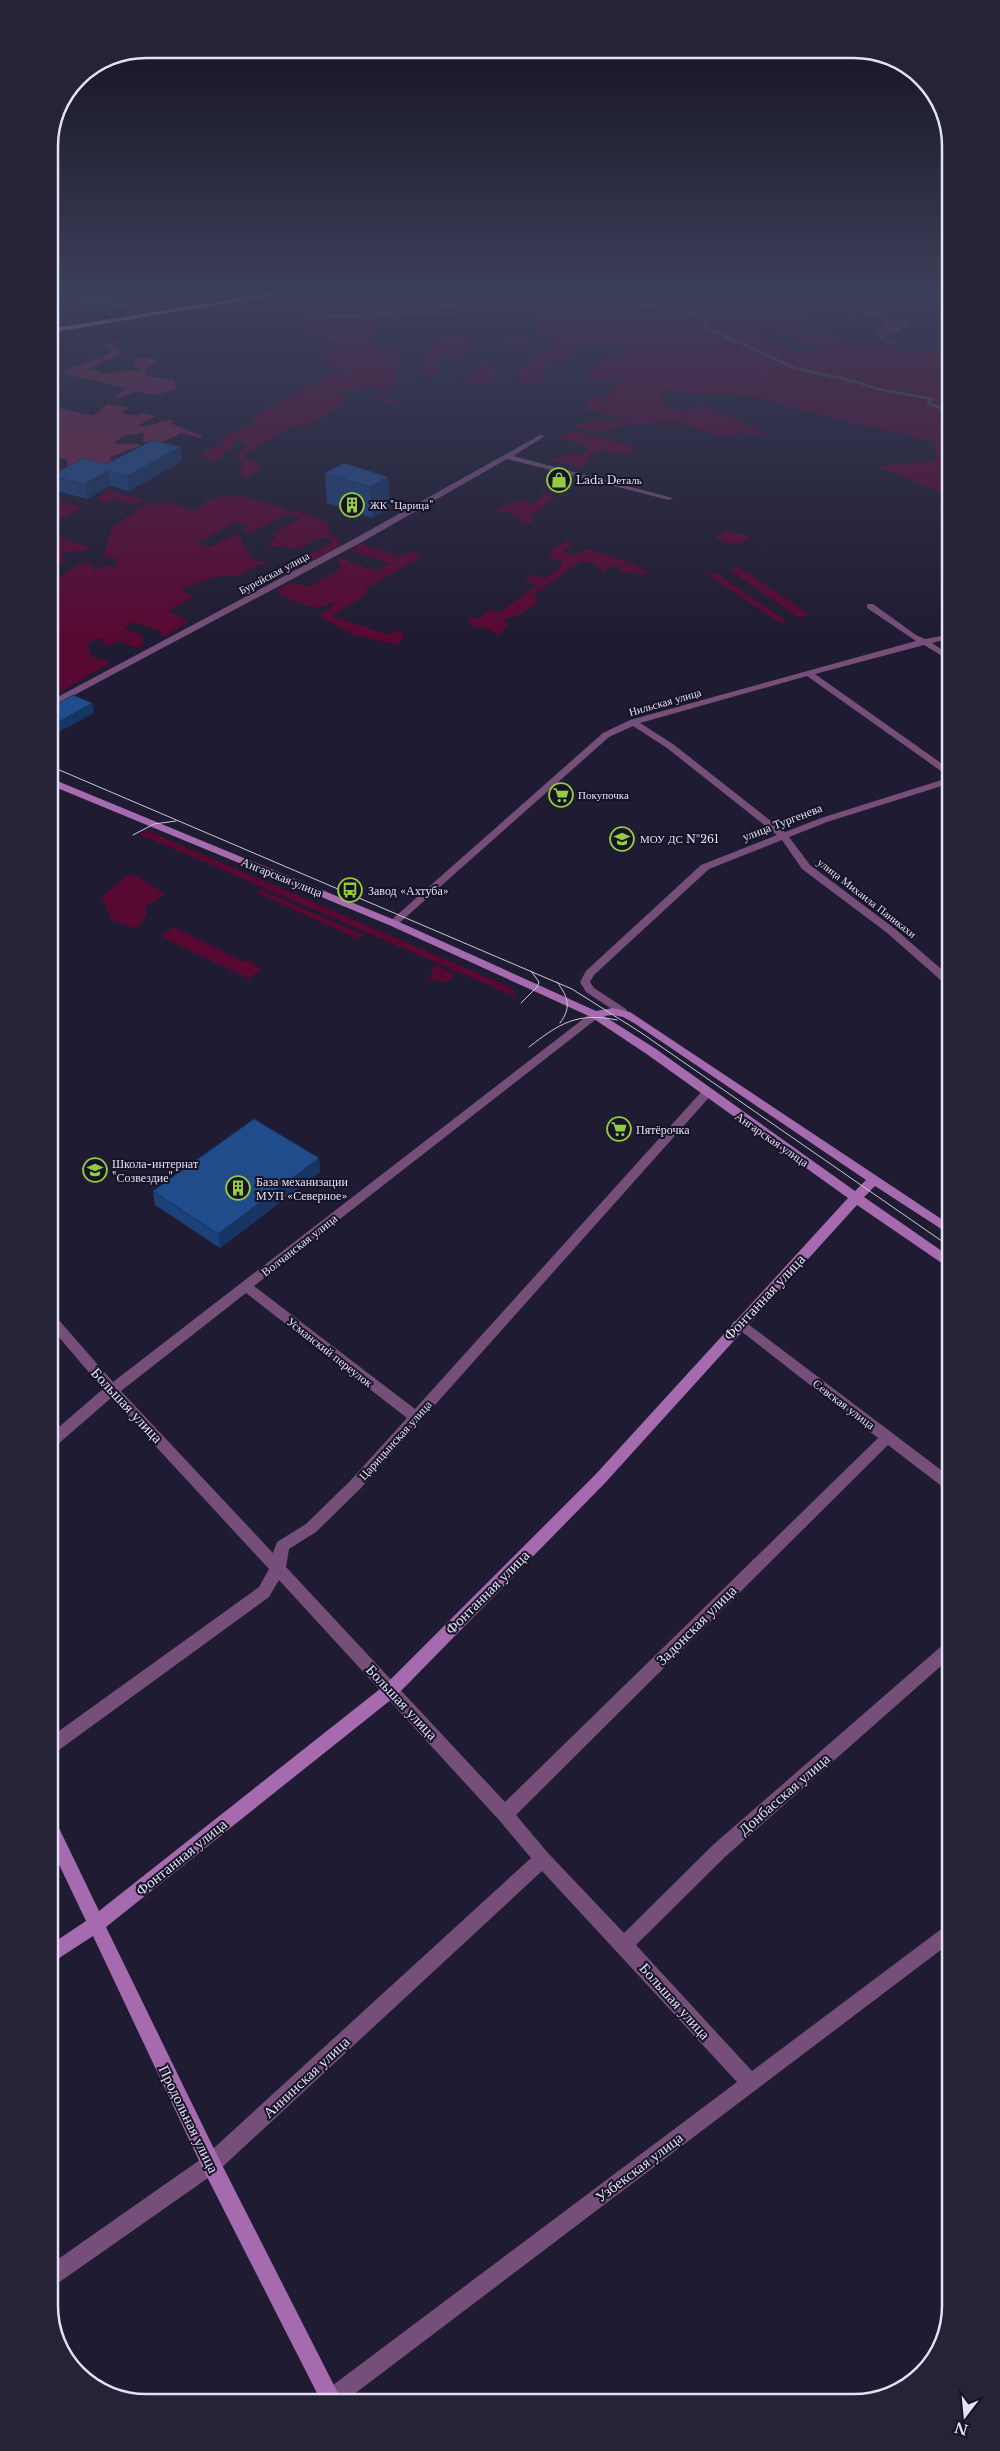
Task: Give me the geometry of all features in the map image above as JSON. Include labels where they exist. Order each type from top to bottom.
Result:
[{"type":"main road","name":"Ангарская улица","points":[[58,786],[393,924],[595,1015],[652,1052],[707,1093],[942,1258]]},
{"type":"main road","name":"Ангарская улица","points":[[614,1009],[942,1225]]},
{"type":"main road","points":[[595,1015],[614,1009]]},
{"type":"main road","name":"Фонтанная улица","points":[[58,1950],[96,1924],[391,1690],[600,1478],[739,1324],[874,1180]]},
{"type":"main road","name":"Продольная улица","points":[[58,1844],[211,2164],[327,2393]]},
{"type":"street","name":"Бурейская улица","points":[[58,701],[357,541],[542,436]]},
{"type":"street","points":[[506,456],[670,498]]},
{"type":"street","points":[[870,606],[913,638],[927,643],[942,653]]},
{"type":"street","name":"Нильская улица","points":[[393,924],[606,735],[633,722],[910,645],[942,638]]},
{"type":"street","points":[[808,673],[942,769]]},
{"type":"street","name":"улица Михаила Паникахи","points":[[633,722],[670,746],[783,835],[806,867],[890,930],[942,976]]},
{"type":"street","name":"улица Тургенева","points":[[614,1009],[590,990],[585,982],[590,973],[705,867],[824,820],[942,783]]},
{"type":"street","name":"Волчанская улица","points":[[58,1436],[112,1390],[595,1015]]},
{"type":"street","name":"Царицынская улица","points":[[58,1741],[264,1592],[278,1568],[282,1546],[311,1528],[355,1485],[707,1093]]},
{"type":"street","name":"Усманский переулок","points":[[245,1286],[415,1417]]},
{"type":"street","name":"Севская улица","points":[[739,1324],[942,1479]]},
{"type":"street","name":"Большая улица","points":[[58,1328],[112,1390],[391,1690],[504,1814],[542,1859],[624,1944],[751,2084]]},
{"type":"street","name":"Задонская улица","points":[[504,1814],[888,1437]]},
{"type":"street","name":"Донбасская улица","points":[[624,1944],[720,1850],[942,1655]]},
{"type":"street","name":"Аннинская улица","points":[[58,2271],[211,2164],[542,1859]]},
{"type":"street","name":"Узбекская улица","points":[[339,2393],[942,1939]]},
{"type":"shaded area","points":[[105,406],[120,406],[128,408],[121,413],[135,416],[141,413],[155,416],[137,426],[142,427],[175,420],[170,423],[202,436],[200,438],[181,433],[157,445],[143,441],[144,433],[126,435],[114,442],[142,445],[110,457],[112,463],[95,464],[68,474],[67,460],[58,458],[58,408],[93,416]]},
{"type":"shaded area","points":[[272,406],[341,406],[313,423],[285,429],[241,459],[236,454],[248,446],[241,442],[243,438],[237,438],[231,447],[232,451],[225,451],[223,457],[213,463],[201,453],[218,445],[225,445],[220,438],[253,424],[254,416]]},
{"type":"shaded area","points":[[586,406],[663,406],[685,411],[708,406],[767,434],[754,436],[739,432],[720,437],[677,421],[621,426],[599,432],[567,427],[594,421],[624,421],[628,418],[610,416],[585,409]]},
{"type":"shaded area","points":[[790,406],[942,406],[942,493],[877,466],[936,461],[936,442]]},
{"type":"shaded area","points":[[572,432],[583,433],[635,447],[637,454],[614,453],[603,449],[587,456],[590,461],[581,467],[547,459],[551,457],[558,459],[568,453],[579,455],[589,449],[582,446],[583,444],[555,437]]},
{"type":"shaded area","points":[[245,459],[257,462],[262,467],[246,479],[242,476],[240,461]]},
{"type":"shaded area","points":[[88,486],[145,500],[136,505],[113,499],[106,503],[97,500],[105,491]]},
{"type":"shaded area","points":[[542,492],[554,496],[543,508],[529,515],[534,521],[523,524],[519,518],[511,517],[516,513],[495,511],[512,502],[526,499],[531,505],[542,497]]},
{"type":"shaded area","points":[[226,496],[245,497],[285,508],[286,512],[295,510],[329,523],[328,532],[340,541],[339,546],[279,578],[272,575],[334,541],[321,537],[298,549],[266,545],[277,537],[270,535],[300,518],[287,514],[256,530],[246,532],[242,530],[249,526],[236,522],[197,543],[210,547],[236,534],[240,536],[243,545],[254,561],[269,561],[236,576],[213,577],[180,590],[193,597],[169,611],[189,622],[163,637],[159,635],[163,632],[134,622],[124,628],[141,635],[144,644],[138,648],[119,641],[109,646],[100,643],[104,640],[97,638],[87,644],[92,657],[111,662],[58,693],[58,578],[82,562],[93,564],[93,571],[103,566],[114,567],[119,559],[103,556],[113,526],[149,503],[168,503],[196,511],[206,501]]},
{"type":"shaded area","points":[[58,500],[78,506],[80,509],[65,518],[58,518]]},
{"type":"shaded area","points":[[727,530],[750,537],[737,546],[714,538]]},
{"type":"shaded area","points":[[58,537],[89,547],[88,550],[59,553],[67,559],[58,564]]},
{"type":"shaded area","points":[[568,540],[573,544],[562,551],[574,555],[586,549],[618,558],[647,571],[649,574],[621,572],[619,565],[607,568],[605,572],[595,567],[595,563],[581,561],[534,594],[538,602],[514,617],[504,618],[508,625],[499,635],[481,626],[472,628],[468,621],[473,617],[478,619],[488,610],[500,612],[537,585],[524,581],[533,575],[545,578],[560,568],[562,561],[552,559],[549,552]]},
{"type":"shaded area","points":[[361,544],[400,557],[412,551],[421,557],[365,589],[367,594],[332,616],[389,635],[397,630],[405,636],[397,645],[354,635],[319,616],[338,602],[314,608],[281,596],[278,590],[293,582],[308,587],[341,569],[337,557],[377,571],[389,564],[350,550]]},
{"type":"shaded area","points":[[739,567],[810,615],[799,618],[730,570]]},
{"type":"shaded area","points":[[707,574],[718,574],[786,621],[779,623]]},
{"type":"shaded area","points":[[146,830],[512,988],[516,997],[139,834]]},
{"type":"shaded area","points":[[129,874],[137,876],[165,894],[145,907],[147,914],[136,929],[112,920],[102,897]]},
{"type":"shaded area","points":[[261,890],[364,935],[356,938],[257,893]]},
{"type":"shaded area","points":[[174,927],[244,962],[249,960],[261,970],[249,979],[160,936]]},
{"type":"shaded area","points":[[434,965],[456,975],[446,982],[429,979]]},
{"type":"building","points":[[153,440],[180,447],[127,476],[108,471],[84,484],[58,478],[58,472],[83,458],[107,464]]},
{"type":"building","points":[[344,463],[388,477],[370,487],[325,473]]},
{"type":"building","points":[[73,695],[92,703],[58,722],[58,703]]},
{"type":"building","name":"База механизации МУП «Северное»","points":[[254,1119],[319,1158],[218,1234],[153,1191]]},
{"type":"waterway","points":[[936,406],[942,409]]},
{"type":"tram line","points":[[58,769],[532,972]]},
{"type":"tram line","points":[[133,835],[154,824],[176,821]]},
{"type":"tram line","points":[[521,1003],[537,987],[539,982],[532,972]]},
{"type":"tram line","points":[[532,972],[558,983]]},
{"type":"tram line","points":[[558,983],[572,989],[640,1032],[942,1241]]},
{"type":"tram line","points":[[558,983],[564,992],[567,1002],[566,1012],[560,1023]]},
{"type":"tram line","points":[[529,1047],[550,1032],[570,1022],[591,1017],[617,1020]]},
{"type":"place","name":"Lada Dеталь","points":[[559,480]]},
{"type":"place","name":"ЖК \"Царица\"","points":[[352,505]]},
{"type":"place","name":"Покупочка","points":[[561,795]]},
{"type":"place","name":"МОУ ДС №261","points":[[622,839]]},
{"type":"place","name":"Завод «Ахтуба»","points":[[350,890]]},
{"type":"place","name":"Пятёрочка","points":[[619,1129]]},
{"type":"place","name":"Школа-интернат \"Созвездие\"","points":[[95,1170]]},
{"type":"place","name":"База механизации МУП «Северное»","points":[[238,1188]]}]
